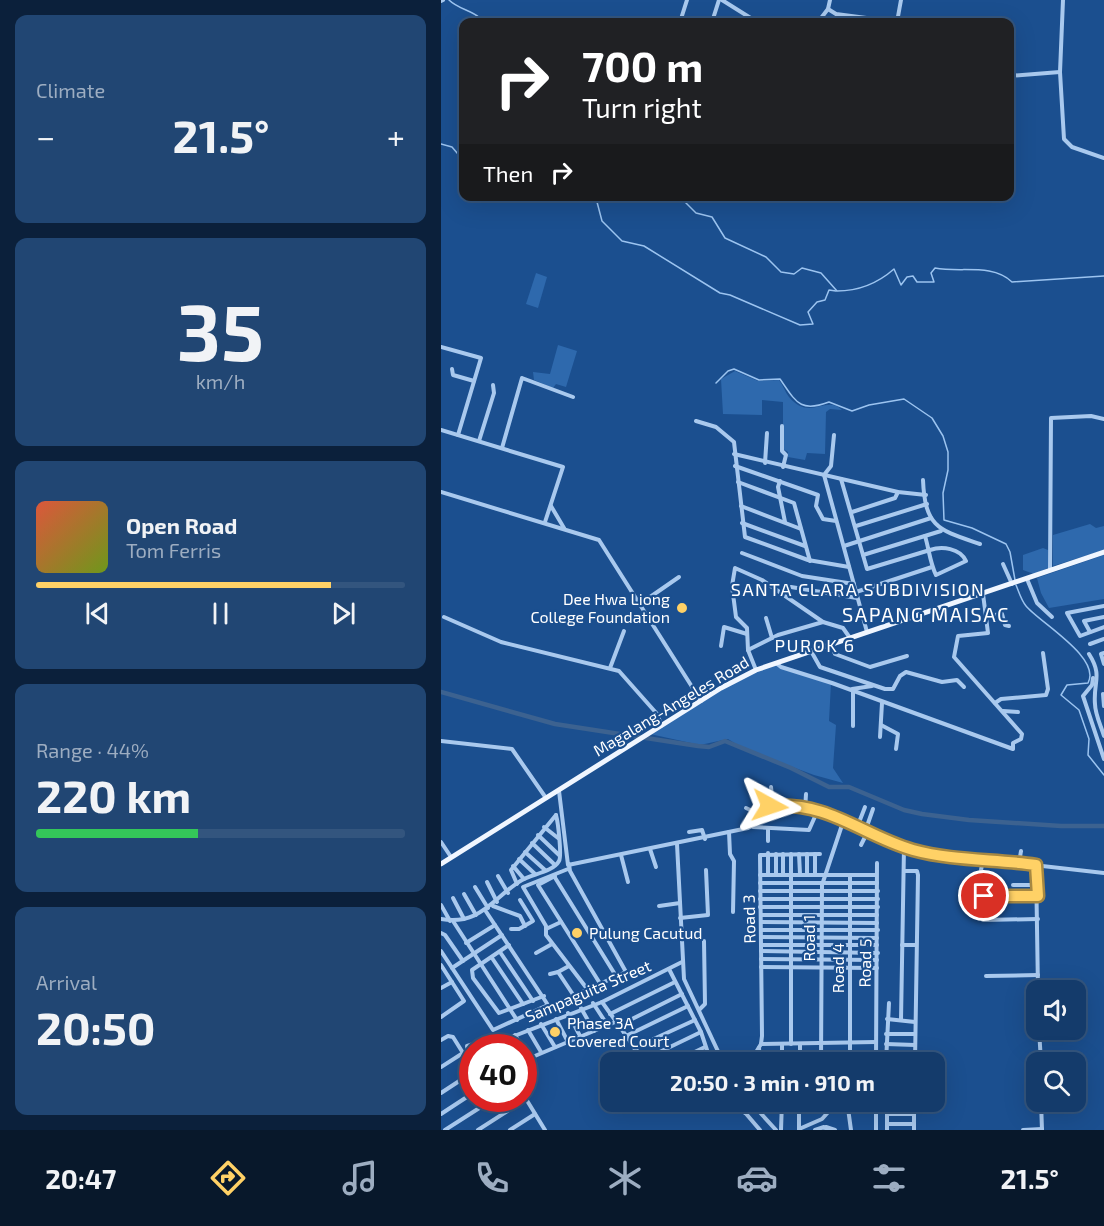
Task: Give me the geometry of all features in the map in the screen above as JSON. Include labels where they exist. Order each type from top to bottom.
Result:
[{"type":"main road","name":"Magalang-Angeles Road","points":[[441,864],[701,701],[756,670],[1104,552]]},
{"type":"street","points":[[681,18],[687,0]]},
{"type":"street","points":[[713,18],[720,0],[729,2],[751,18]]},
{"type":"street","points":[[821,18],[828,9],[830,0]]},
{"type":"street","points":[[898,18],[901,0]]},
{"type":"street","points":[[1063,0],[1060,72],[1064,140],[1072,147],[1104,158]]},
{"type":"street","points":[[828,9],[836,14],[866,18]]},
{"type":"street","points":[[1014,76],[1060,72]]},
{"type":"street","points":[[441,347],[481,358],[458,435]]},
{"type":"street","points":[[452,369],[453,375],[474,381]]},
{"type":"street","points":[[503,448],[522,378],[573,397]]},
{"type":"street","points":[[479,441],[494,395],[492,385]]},
{"type":"street","points":[[1050,570],[1051,418],[1091,416],[1104,419]]},
{"type":"street","points":[[696,421],[716,427],[732,439],[744,535],[810,561],[849,567]]},
{"type":"street","points":[[782,426],[782,451],[786,455],[783,467]]},
{"type":"street","points":[[441,430],[563,467],[545,522]]},
{"type":"street","points":[[765,463],[767,433]]},
{"type":"street","points":[[824,475],[831,466],[834,435]]},
{"type":"street","points":[[734,454],[898,492],[926,495]]},
{"type":"street","points":[[735,466],[819,496],[816,506],[823,519],[836,521]]},
{"type":"street","points":[[824,475],[867,632]]},
{"type":"street","points":[[841,478],[867,569],[930,550],[947,548],[963,555],[966,560],[938,575],[932,567],[930,550],[925,536]]},
{"type":"street","points":[[924,480],[931,519],[941,531],[980,544]]},
{"type":"street","points":[[780,481],[778,488],[785,522]]},
{"type":"street","points":[[738,482],[794,503],[810,561]]},
{"type":"street","points":[[441,492],[599,540],[701,701]]},
{"type":"street","points":[[852,512],[895,498],[898,492]]},
{"type":"street","points":[[856,526],[927,504]]},
{"type":"street","points":[[551,505],[564,528]]},
{"type":"street","points":[[741,506],[802,530]]},
{"type":"street","points":[[844,546],[931,519]]},
{"type":"street","points":[[553,525],[560,520]]},
{"type":"street","points":[[742,523],[806,546]]},
{"type":"street","points":[[863,555],[941,531]]},
{"type":"street","points":[[742,553],[802,576],[854,584]]},
{"type":"street","points":[[1003,564],[1014,583]]},
{"type":"street","points":[[856,592],[932,567]]},
{"type":"street","points":[[756,670],[748,650],[747,627],[736,617],[732,586],[735,568],[762,580],[823,622],[843,628],[850,638]]},
{"type":"street","points":[[640,604],[679,577]]},
{"type":"street","points":[[1027,579],[1037,603],[1052,617]]},
{"type":"street","points":[[791,587],[858,598]]},
{"type":"street","points":[[776,663],[781,668],[1013,749],[1013,743],[1021,739],[1022,734],[954,657],[958,636],[988,633],[983,594]]},
{"type":"street","points":[[1104,606],[1067,613],[1080,636],[1104,627]]},
{"type":"street","points":[[987,616],[1002,614],[1005,625],[1009,626]]},
{"type":"street","points":[[444,616],[501,642],[620,672],[658,714],[659,728]]},
{"type":"street","points":[[1090,632],[1084,621],[1104,617]]},
{"type":"street","points":[[767,618],[772,638]]},
{"type":"street","points":[[748,650],[772,638],[823,622]]},
{"type":"street","points":[[721,646],[724,627],[747,634]]},
{"type":"street","points":[[610,668],[624,631]]},
{"type":"street","points":[[1090,645],[1104,639]]},
{"type":"street","points":[[831,644],[835,654],[870,667],[907,656]]},
{"type":"street","points":[[811,651],[820,667],[889,690],[894,688],[900,676],[906,672],[942,682],[957,680],[964,687]]},
{"type":"street","points":[[995,703],[1001,699],[1046,695],[1048,689],[1043,653]]},
{"type":"street","points":[[1104,653],[1101,654],[1104,664]]},
{"type":"street","points":[[1089,654],[1097,673],[1098,683],[1094,705],[1104,736]]},
{"type":"street","points":[[1097,673],[1104,673]]},
{"type":"street","points":[[1093,678],[1092,685],[1083,696],[1104,759]]},
{"type":"street","points":[[1098,683],[1104,683]]},
{"type":"street","points":[[851,691],[873,685]]},
{"type":"street","points":[[866,696],[873,685]]},
{"type":"street","points":[[851,691],[853,726]]},
{"type":"street","points":[[1096,694],[1104,694],[1104,706]]},
{"type":"street","points":[[880,737],[882,703]]},
{"type":"street","points":[[1002,711],[1018,712]]},
{"type":"street","points":[[881,725],[898,734],[896,749]]},
{"type":"street","points":[[441,741],[511,749],[546,798]]},
{"type":"street","points":[[771,787],[773,806]]},
{"type":"street","points":[[533,1019],[555,1010],[558,1003],[625,972],[570,865],[560,790]]},
{"type":"street","points":[[805,810],[806,794]]},
{"type":"street","points":[[752,826],[768,807],[805,810],[844,819],[904,847],[926,853],[1104,873]]},
{"type":"street","points":[[858,825],[865,807]]},
{"type":"street","points":[[746,808],[761,815]]},
{"type":"street","points":[[861,845],[873,809]]},
{"type":"street","points":[[601,985],[538,885],[570,865],[705,839],[752,826],[788,831],[809,830],[817,812]]},
{"type":"street","points":[[441,919],[451,921],[476,915],[498,902],[524,879],[555,865],[561,856],[556,815],[513,866],[511,871],[517,884]]},
{"type":"street","name":"Road 1","points":[[821,1052],[822,883],[844,819]]},
{"type":"street","points":[[544,827],[558,838]]},
{"type":"street","points":[[768,829],[768,841]]},
{"type":"street","points":[[689,832],[702,830],[705,839]]},
{"type":"street","points":[[729,832],[730,854],[733,861],[733,912]]},
{"type":"street","points":[[538,835],[561,856]]},
{"type":"street","points":[[441,842],[450,857]]},
{"type":"street","points":[[533,843],[555,865]]},
{"type":"street","points":[[677,844],[684,979],[719,1052]]},
{"type":"street","points":[[901,1020],[904,847]]},
{"type":"street","points":[[650,849],[656,867]]},
{"type":"street","points":[[1019,863],[1021,851]]},
{"type":"street","points":[[525,852],[545,870]]},
{"type":"street","points":[[768,875],[768,853],[817,854],[815,874]]},
{"type":"street","name":"Road 3","points":[[760,1052],[760,855],[768,853]]},
{"type":"street","points":[[776,854],[776,875]]},
{"type":"street","points":[[783,854],[783,874]]},
{"type":"street","points":[[791,854],[791,1044]]},
{"type":"street","points":[[799,854],[800,874]]},
{"type":"street","points":[[807,854],[807,874]]},
{"type":"street","points":[[621,855],[628,882]]},
{"type":"street","points":[[519,859],[535,874]]},
{"type":"street","points":[[981,870],[983,860]]},
{"type":"street","name":"Road 5","points":[[876,1052],[877,864]]},
{"type":"street","points":[[1036,865],[1038,980]]},
{"type":"street","points":[[513,866],[524,879]]},
{"type":"street","points":[[680,918],[707,916],[706,870]]},
{"type":"street","points":[[903,870],[917,871],[918,875],[915,1052]]},
{"type":"street","points":[[760,874],[877,875]]},
{"type":"street","name":"Road 4","points":[[850,875],[850,1052]]},
{"type":"street","points":[[498,876],[508,892]]},
{"type":"street","points":[[554,876],[523,887],[542,919],[552,944],[588,990]]},
{"type":"street","points":[[554,876],[616,976]]},
{"type":"street","points":[[487,882],[498,902]]},
{"type":"street","points":[[760,883],[877,883]]},
{"type":"street","points":[[1013,885],[1037,885]]},
{"type":"street","points":[[441,951],[492,1029],[497,1030],[547,1006],[544,996],[495,925],[475,887]]},
{"type":"street","points":[[760,891],[878,891]]},
{"type":"street","points":[[464,894],[476,915]]},
{"type":"street","points":[[966,896],[1038,896]]},
{"type":"street","points":[[453,898],[462,919],[457,929]]},
{"type":"street","points":[[760,899],[878,899]]},
{"type":"street","points":[[511,929],[525,926],[533,921],[520,900]]},
{"type":"street","points":[[659,906],[680,903]]},
{"type":"street","points":[[441,905],[517,1020]]},
{"type":"street","points":[[760,907],[878,907]]},
{"type":"street","points":[[488,908],[520,916],[528,911]]},
{"type":"street","points":[[761,915],[877,915]]},
{"type":"street","points":[[520,916],[525,926]]},
{"type":"street","points":[[983,920],[1038,919]]},
{"type":"street","points":[[545,930],[561,922]]},
{"type":"street","points":[[761,922],[877,922]]},
{"type":"street","points":[[466,943],[495,925]]},
{"type":"street","points":[[761,930],[878,930]]},
{"type":"street","points":[[441,933],[445,934],[463,961]]},
{"type":"street","points":[[452,968],[502,934]]},
{"type":"street","points":[[761,937],[878,938]]},
{"type":"street","points":[[700,1009],[705,1004],[704,941]]},
{"type":"street","points":[[536,953],[552,944]]},
{"type":"street","points":[[510,945],[471,971],[473,978],[497,1012],[501,1013],[544,996]]},
{"type":"street","points":[[761,945],[877,945]]},
{"type":"street","points":[[902,945],[916,945]]},
{"type":"street","points":[[761,951],[877,953]]},
{"type":"street","points":[[500,952],[533,1001]]},
{"type":"street","points":[[492,958],[523,1005]]},
{"type":"street","points":[[761,959],[877,960]]},
{"type":"street","name":"Sampaguita Street","points":[[518,1034],[593,1003],[602,1002],[682,962]]},
{"type":"street","points":[[441,965],[462,996],[462,1004],[441,1017]]},
{"type":"street","points":[[551,974],[569,966]]},
{"type":"street","points":[[761,967],[877,968]]},
{"type":"street","points":[[669,969],[701,1032],[707,1052]]},
{"type":"street","points":[[558,972],[574,996]]},
{"type":"street","points":[[985,976],[1038,975]]},
{"type":"street","points":[[441,988],[451,982]]},
{"type":"street","points":[[610,1014],[675,982]]},
{"type":"street","points":[[537,1055],[594,1031],[617,1024],[682,994]]},
{"type":"street","points":[[602,1002],[638,1052]]},
{"type":"street","points":[[593,1003],[607,1026]]},
{"type":"street","points":[[886,1052],[889,1003]]},
{"type":"street","points":[[626,1036],[688,1006]]},
{"type":"street","points":[[581,1008],[594,1031]]},
{"type":"street","points":[[568,1013],[580,1037]]},
{"type":"street","points":[[555,1018],[568,1042]]},
{"type":"street","points":[[887,1019],[915,1022]]},
{"type":"street","points":[[635,1048],[695,1020]]},
{"type":"street","points":[[541,1024],[555,1047]]},
{"type":"street","points":[[528,1030],[542,1053]]},
{"type":"street","points":[[662,1052],[701,1032]]},
{"type":"street","points":[[886,1034],[915,1034]]},
{"type":"street","points":[[441,1040],[448,1036],[453,1037],[459,1044]]},
{"type":"street","points":[[756,1052],[760,1046],[782,1044],[876,1042]]},
{"type":"street","points":[[782,1044],[782,1052]]},
{"type":"street","points":[[800,1044],[800,1052]]},
{"type":"street","points":[[887,1044],[915,1045]]},
{"type":"street","points":[[694,1052],[705,1047]]},
{"type":"street","points":[[441,1067],[459,1056]]},
{"type":"street","points":[[441,1093],[459,1080]]},
{"type":"street","points":[[441,1114],[459,1102]]},
{"type":"street","points":[[445,1130],[473,1112]]},
{"type":"street","points":[[481,1129],[504,1112]]},
{"type":"street","points":[[763,1112],[776,1130]]},
{"type":"street","points":[[781,1130],[782,1112]]},
{"type":"street","points":[[799,1112],[799,1129],[822,1119],[828,1112]]},
{"type":"street","points":[[849,1112],[851,1130]]},
{"type":"street","points":[[876,1112],[876,1130]]},
{"type":"street","points":[[1023,1130],[1042,1130],[1041,1112]]},
{"type":"street","points":[[745,1113],[760,1130]]},
{"type":"street","points":[[510,1130],[535,1114],[545,1128],[539,1130]]},
{"type":"street","points":[[887,1130],[887,1114],[914,1114],[914,1130]]},
{"type":"street","points":[[887,1124],[914,1124]]},
{"type":"street","points":[[815,1130],[827,1128],[835,1130]]},
{"type":"shaded area","points":[[536,273],[547,277],[538,308],[526,304]]},
{"type":"shaded area","points":[[558,345],[577,351],[566,387],[556,384],[553,388],[534,380],[533,372],[550,374]]},
{"type":"shaded area","points":[[735,371],[758,381],[779,380],[789,397],[804,407],[830,405],[842,410],[830,409],[826,412],[825,454],[807,453],[805,460],[788,457],[788,452],[783,449],[783,402],[762,400],[762,415],[723,414],[721,379]]},
{"type":"shaded area","points":[[1090,524],[1096,528],[1104,526],[1104,550],[1053,566],[1053,535]]},
{"type":"shaded area","points":[[1043,548],[1048,550],[1048,568],[1034,574],[1023,570],[1023,555]]},
{"type":"shaded area","points":[[1104,555],[1104,599],[1049,608],[1041,593],[1037,578]]},
{"type":"shaded area","points":[[776,663],[831,683],[829,721],[836,725],[833,768],[843,783],[814,775],[744,749],[728,739],[700,745],[650,734],[730,684]]},
{"type":"waterway","points":[[449,0],[480,18]]},
{"type":"waterway","points":[[441,144],[452,147],[459,155]]},
{"type":"waterway","points":[[593,201],[597,202],[602,221],[622,241],[644,246],[720,293],[730,295],[800,325],[813,324],[808,312],[817,302],[825,300],[829,290],[836,291]]},
{"type":"waterway","points":[[684,201],[696,213],[712,217],[725,238],[766,257],[781,272],[794,274],[802,268],[821,273],[837,291],[853,290],[868,285],[894,269],[901,285],[907,277],[913,276],[917,282],[934,282],[931,273],[935,268],[995,272],[1012,282],[1104,276]]},
{"type":"waterway","points":[[716,383],[728,371],[734,369],[759,380],[780,379],[790,394],[805,406],[829,402],[852,411],[869,405],[904,399],[932,418],[943,436],[948,452],[948,470],[943,493],[944,520],[972,528],[1006,544],[1010,552],[1015,580]]},
{"type":"waterway","points":[[1016,585],[1026,606],[1067,641],[1086,663],[1090,673],[1088,683],[1067,685],[1061,695],[1079,710],[1089,739],[1088,755],[1104,775]]},
{"type":"waterway","points":[[441,692],[555,724],[698,746],[709,747],[725,741],[791,768],[829,787],[849,787],[904,810],[922,814],[969,820],[1061,826],[1104,826]]},
{"type":"place","name":"Dee Hwa Liong College Foundation","points":[[682,608]]},
{"type":"place","name":"Pulung Cacutud","points":[[577,933]]},
{"type":"place","name":"Phase 3A Covered Court","points":[[555,1032]]},
{"type":"district","name":"SANTA CLARA SUBDIVISION","points":[[858,590]]},
{"type":"district","name":"SAPANG MAISAC","points":[[926,615]]},
{"type":"district","name":"PUROK 6","points":[[815,646]]},
{"type":"route","points":[[770,806],[789,807],[836,816],[890,842],[919,852],[1036,865],[1038,896],[984,896]]}]
